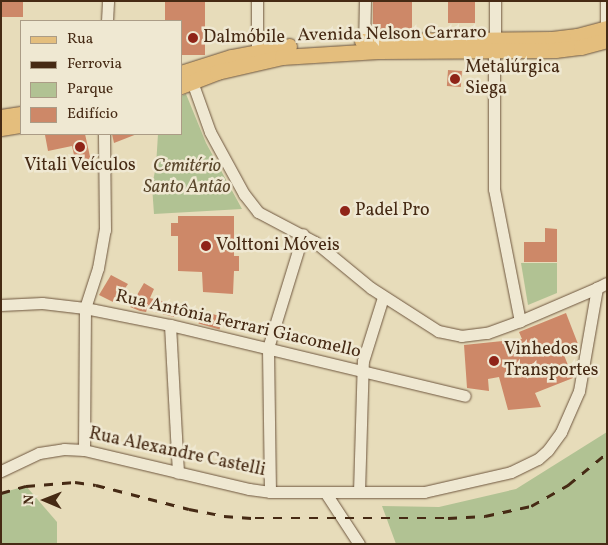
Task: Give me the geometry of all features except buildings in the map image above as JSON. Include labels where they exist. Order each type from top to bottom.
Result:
[{"type":"main road","name":"Avenida Nelson Carraro","points":[[185,78],[215,67],[257,56],[316,49],[371,46],[494,45],[606,34]]},
{"type":"main road","points":[[1,117],[20,114]]},
{"type":"main road","points":[[1,128],[20,125]]},
{"type":"street","points":[[107,20],[108,1]]},
{"type":"street","points":[[257,1],[257,56]]},
{"type":"street","points":[[364,1],[371,46]]},
{"type":"street","points":[[495,1],[494,189],[520,322]]},
{"type":"street","points":[[606,1],[606,34]]},
{"type":"street","points":[[185,78],[210,132],[251,205],[265,217],[303,234],[326,250],[383,297],[438,331],[450,335],[473,336],[520,322],[602,286]]},
{"type":"street","points":[[84,450],[85,308],[98,268],[105,230],[104,135]]},
{"type":"street","points":[[270,492],[268,348],[303,234]]},
{"type":"street","name":"Rua Alexandre Castelli","points":[[1,471],[39,453],[64,449],[84,450],[270,492],[424,492],[511,472],[526,466],[548,450],[561,432],[579,391],[602,286]]},
{"type":"street","points":[[359,492],[363,361],[383,297]]},
{"type":"street","name":"Rua Antônia Ferrari Giacomello","points":[[1,305],[42,303],[85,308],[170,325],[465,396]]},
{"type":"street","points":[[170,325],[178,472]]},
{"type":"street","points":[[325,492],[359,544]]},
{"type":"green space","name":"Cemitério Santo Antão","points":[[186,94],[206,143],[242,209],[154,214],[152,186],[156,166],[158,135],[182,135],[182,96]]},
{"type":"green space","points":[[521,263],[557,263],[557,293],[528,305]]},
{"type":"green space","points":[[607,432],[607,544],[396,544],[382,506],[439,507],[516,489]]},
{"type":"green space","points":[[26,486],[57,522],[57,544],[1,544],[1,493]]},
{"type":"railway","points":[[1,493],[26,486],[75,482],[96,485],[224,516],[255,518],[448,518],[485,516],[531,506],[568,485],[607,453]]},
{"type":"place","name":"Dalmóbile","points":[[193,38]]},
{"type":"place","name":"Metalúrgica Siega","points":[[455,79]]},
{"type":"place","name":"Vitali Veículos","points":[[80,147]]},
{"type":"place","name":"Padel Pro","points":[[345,211]]},
{"type":"place","name":"Volttoni Móveis","points":[[206,246]]},
{"type":"place","name":"Vinhedos Transportes","points":[[494,361]]}]
